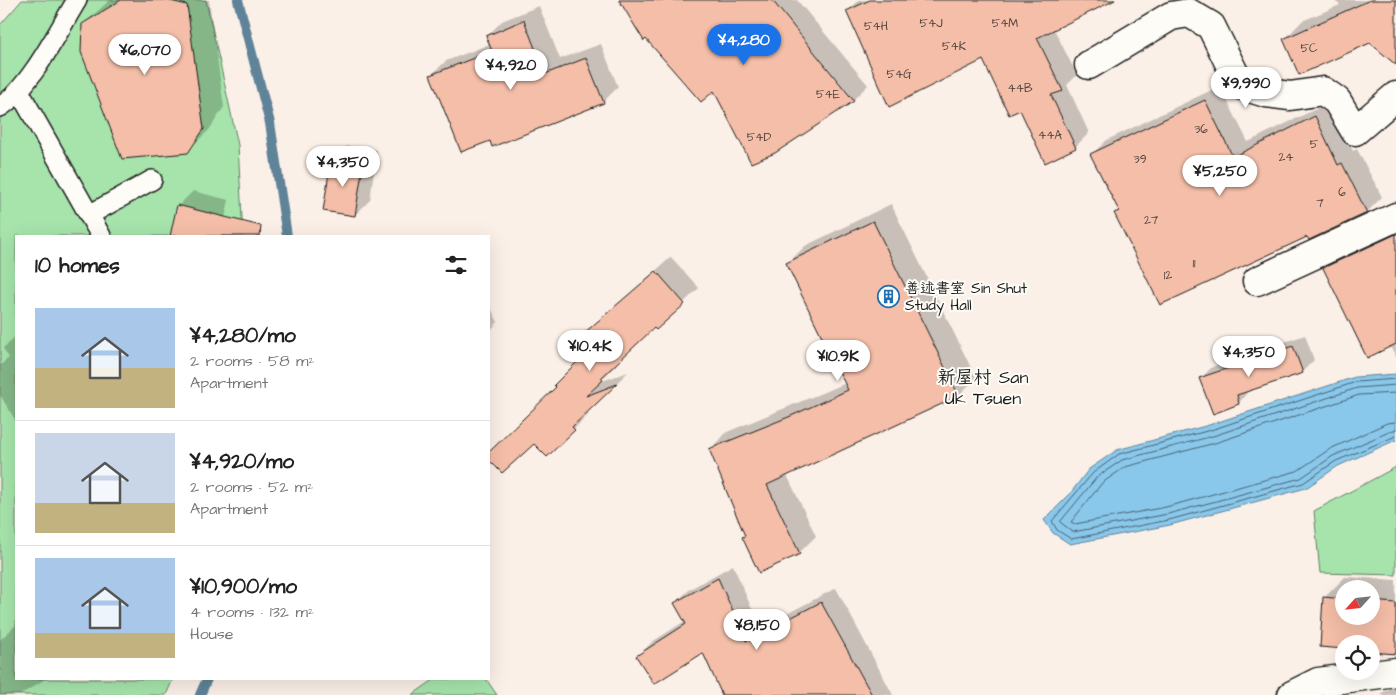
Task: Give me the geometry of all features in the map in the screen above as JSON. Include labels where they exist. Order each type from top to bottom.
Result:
[{"type":"street","points":[[1089,66],[1171,16],[1189,13],[1210,26],[1240,85],[1266,93],[1290,96],[1323,90],[1337,101],[1355,131],[1396,96]]},
{"type":"street","points":[[1257,281],[1396,217]]},
{"type":"street","points":[[1292,695],[1318,682],[1396,672]]},
{"type":"lane","points":[[0,107],[19,91],[77,0]]},
{"type":"lane","points":[[19,91],[100,235]]},
{"type":"lane","points":[[89,215],[152,180]]},
{"type":"green space","points":[[22,0],[206,0],[238,145],[243,235],[15,235],[15,680],[173,680],[166,695],[0,695],[0,25]]},
{"type":"green space","points":[[1396,467],[1396,575],[1320,573],[1314,511]]},
{"type":"green space","points":[[434,680],[487,680],[497,695],[412,695]]},
{"type":"water","points":[[1396,374],[1396,440],[1338,466],[1306,488],[1170,525],[1070,544],[1053,533],[1044,520],[1069,495],[1089,469],[1117,450],[1209,425],[1355,377]]},
{"type":"building","points":[[121,0],[166,0],[187,5],[204,129],[188,153],[122,159],[81,52],[82,24]]},
{"type":"building","points":[[619,0],[772,0],[854,101],[775,153],[751,163],[714,91],[701,102],[646,39],[644,41]]},
{"type":"building","points":[[870,0],[1115,0],[1037,38],[1063,91],[1051,95],[1076,148],[1045,163],[1020,110],[1009,115],[983,60],[889,107],[846,11]]},
{"type":"building","points":[[1370,0],[1396,0],[1396,65],[1370,43],[1299,75],[1283,39]]},
{"type":"building","points":[[524,20],[545,74],[586,58],[604,103],[492,147],[490,141],[461,152],[430,75],[492,51],[486,36]]},
{"type":"building","points":[[1205,100],[1233,157],[1315,116],[1338,165],[1342,163],[1367,213],[1309,240],[1307,237],[1160,305],[1114,213],[1119,211],[1090,154]]},
{"type":"building","points":[[331,160],[363,165],[355,216],[323,211]]},
{"type":"building","points":[[177,205],[261,226],[260,235],[170,235]]},
{"type":"building","points":[[873,221],[959,396],[767,485],[800,554],[759,573],[742,537],[745,536],[709,449],[791,416],[848,390],[786,263]]},
{"type":"building","points":[[1396,234],[1396,344],[1367,358],[1323,268]]},
{"type":"building","points":[[656,271],[685,304],[656,330],[654,328],[601,378],[603,380],[586,396],[617,384],[572,427],[575,430],[547,457],[534,444],[502,473],[490,461],[490,451],[556,387],[554,385],[594,345],[583,334]]},
{"type":"building","points":[[1293,346],[1303,373],[1237,395],[1239,404],[1213,414],[1199,378]]},
{"type":"building","points":[[718,578],[746,641],[821,602],[872,695],[722,695],[703,653],[654,684],[636,656],[686,624],[674,603]]},
{"type":"building","points":[[1323,597],[1335,598],[1335,625],[1380,625],[1380,602],[1396,603],[1396,654],[1380,653],[1380,635],[1335,635],[1335,648],[1320,647]]},
{"type":"waterway","points":[[238,0],[270,123],[287,235]]},
{"type":"waterway","points":[[200,695],[207,680]]},
{"type":"place","name":"善述書室 Sin Shut Study Hall","points":[[889,297]]},
{"type":"district","name":"新屋村 San Uk Tsuen","points":[[983,387]]}]
